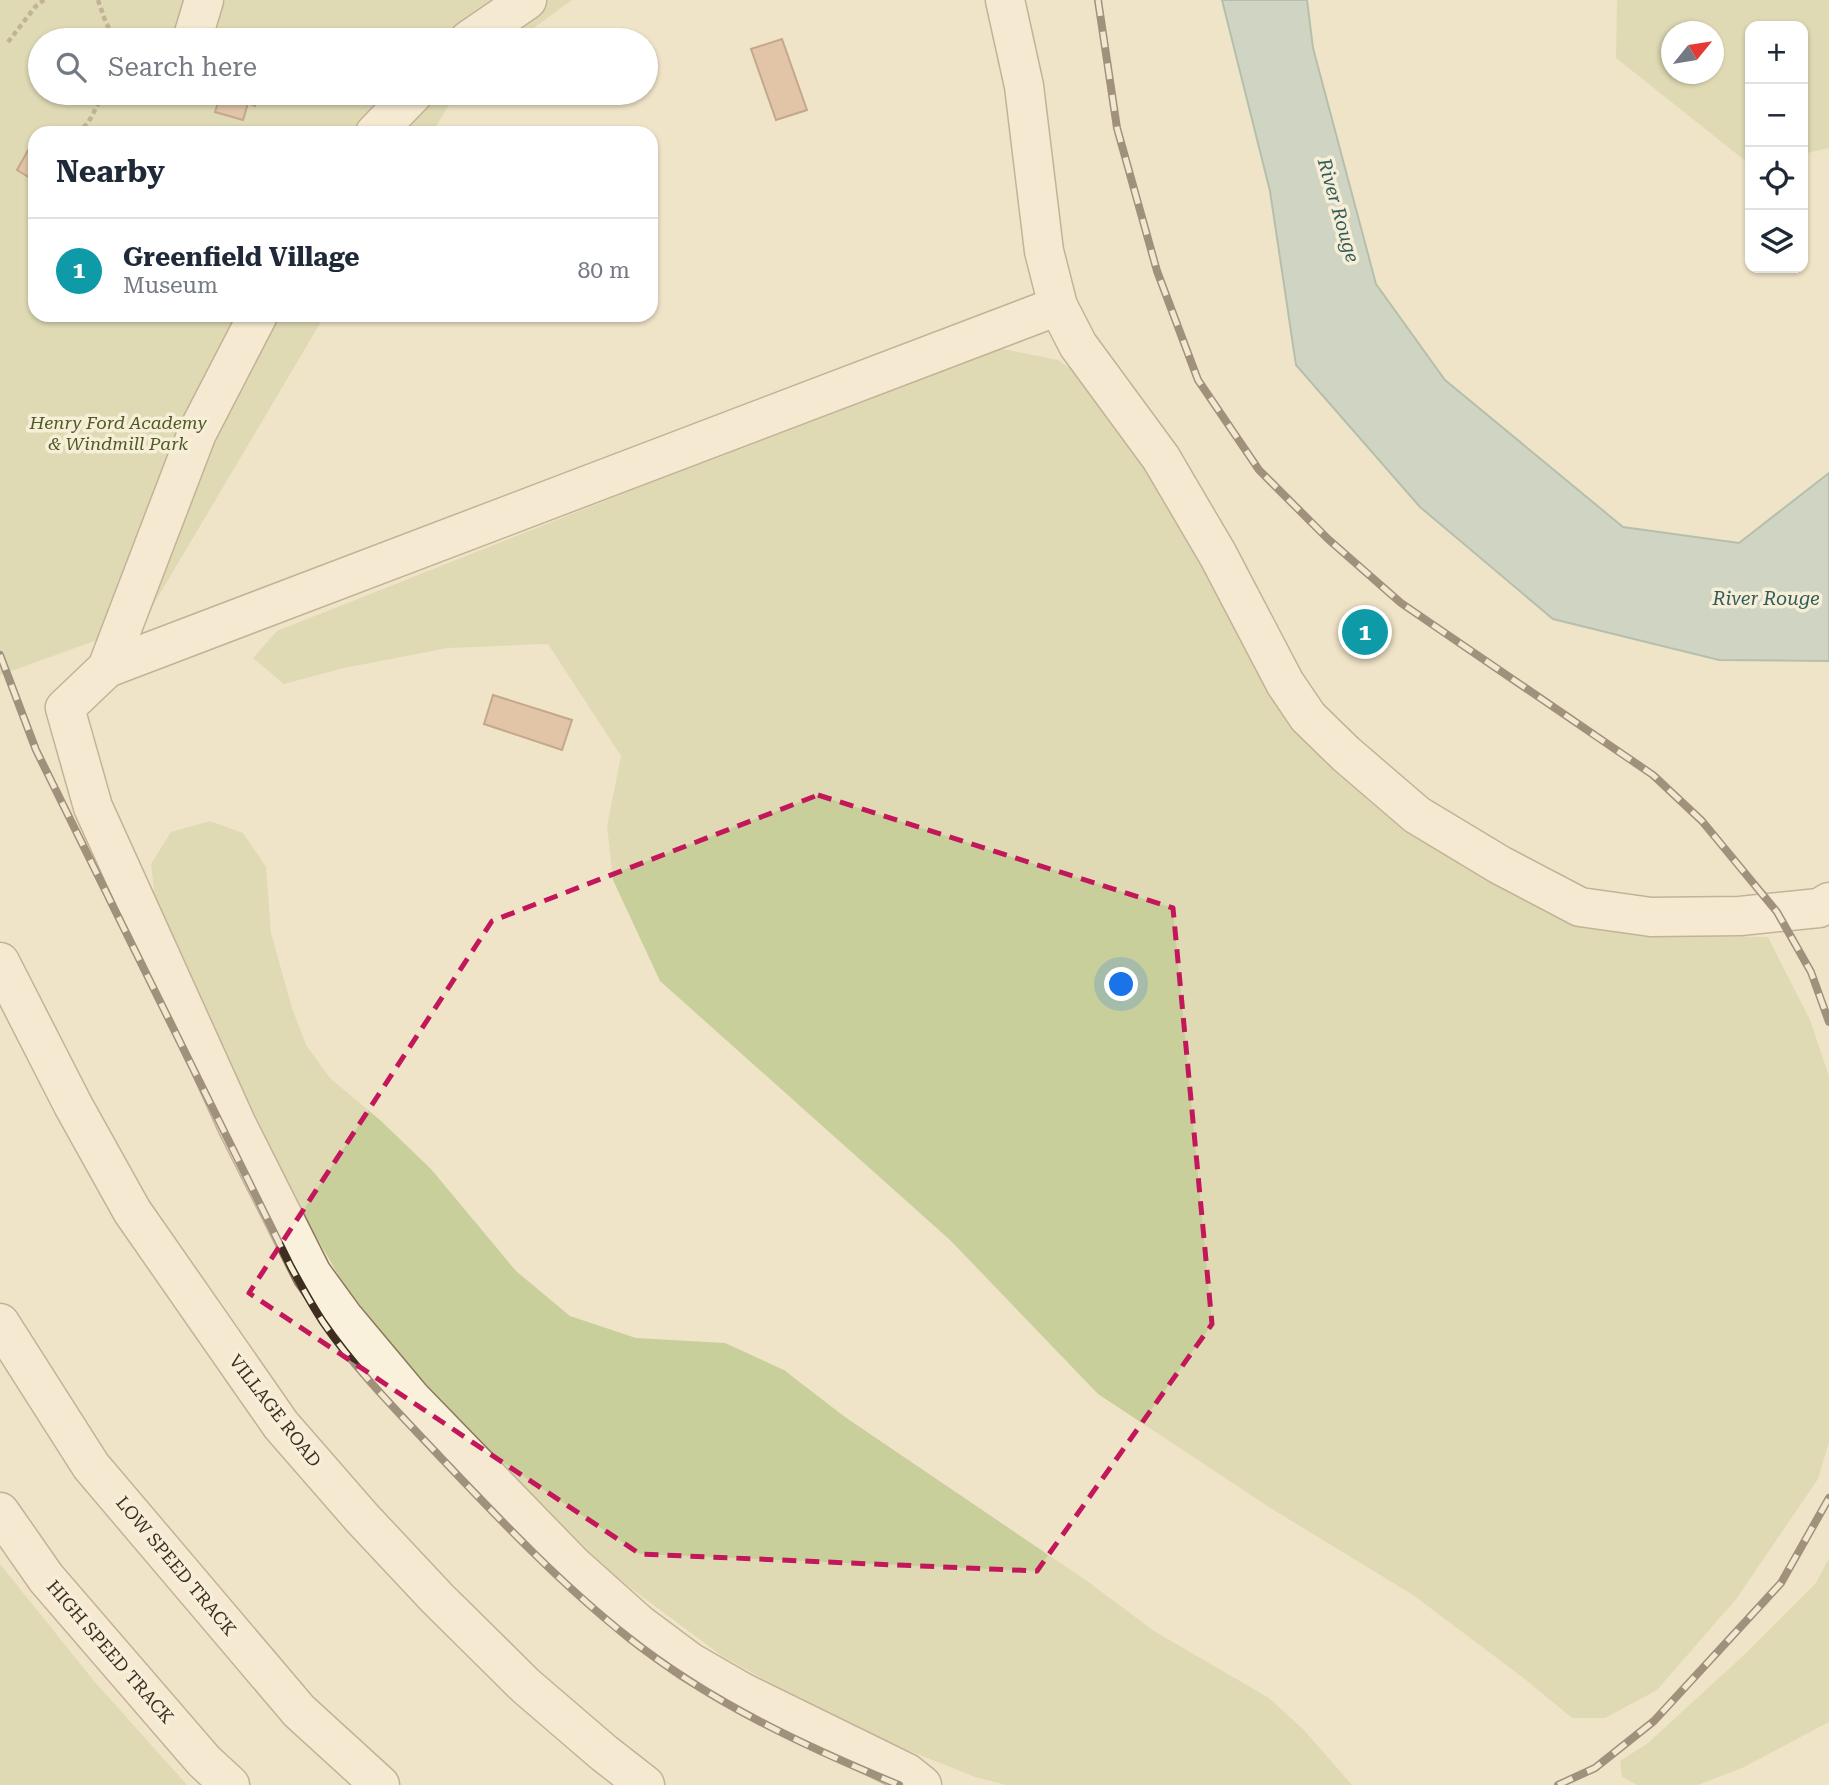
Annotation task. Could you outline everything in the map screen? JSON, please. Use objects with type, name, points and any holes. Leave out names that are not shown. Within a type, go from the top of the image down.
[{"type":"street","points":[[196,28],[204,0]]},
{"type":"street","points":[[486,28],[527,0]]},
{"type":"street","points":[[1005,0],[1024,86],[1044,251],[1058,306],[1078,345],[1161,458],[1218,555],[1285,683],[1308,717],[1417,815],[1500,865],[1580,907],[1651,917],[1740,916],[1819,908],[1829,902]]},
{"type":"street","points":[[382,126],[402,105]]},
{"type":"street","points":[[922,1785],[906,1773],[732,1686],[690,1662],[639,1624],[573,1565],[411,1398],[344,1318],[312,1274],[237,1125],[93,807],[65,708],[107,668],[1058,306]]},
{"type":"street","points":[[107,668],[197,433],[254,322]]},
{"type":"street","name":"VILLAGE ROAD","points":[[0,962],[66,1094],[132,1211],[281,1425],[362,1518],[437,1598],[526,1686],[645,1785]]},
{"type":"street","name":"LOW SPEED TRACK","points":[[0,1323],[91,1466],[299,1711],[380,1785]]},
{"type":"street","name":"HIGH SPEED TRACK","points":[[0,1512],[46,1578],[204,1761],[230,1785]]},
{"type":"path","points":[[8,42],[36,6],[44,0]]},
{"type":"path","points":[[98,0],[109,28]]},
{"type":"path","points":[[85,126],[98,105]]},
{"type":"highlighted area","points":[[818,795],[1173,908],[1212,1324],[1037,1571],[640,1554],[249,1293],[492,921]]},
{"type":"green space","name":"Henry Ford Academy & Windmill Park","points":[[0,0],[572,0],[534,28],[28,28],[28,105],[449,105],[436,126],[28,126],[28,322],[321,322],[142,624],[0,675]]},
{"type":"green space","points":[[1617,0],[1829,0],[1829,148],[1808,153],[1808,21],[1745,21],[1745,161],[1616,58]]},
{"type":"green space","points":[[993,347],[1058,360],[1088,380],[1143,455],[1266,678],[1511,891],[1642,935],[1768,937],[1810,1020],[1829,1076],[1829,1442],[1818,1479],[1737,1598],[1657,1690],[1605,1718],[1572,1718],[1413,1595],[1272,1509],[1098,1394],[950,1240],[660,981],[613,880],[607,826],[621,756],[548,644],[448,648],[344,668],[284,684],[253,658],[277,631]]},
{"type":"green space","points":[[210,821],[243,833],[266,867],[271,933],[292,1008],[306,1045],[330,1078],[380,1120],[431,1169],[516,1271],[570,1316],[636,1338],[725,1343],[784,1370],[845,1417],[1087,1581],[1154,1631],[1269,1698],[1304,1730],[1352,1785],[1006,1785],[975,1777],[847,1726],[722,1656],[605,1569],[501,1467],[404,1360],[344,1285],[298,1205],[156,906],[151,864],[171,832]]},
{"type":"green space","points":[[1829,1558],[1829,1722],[1742,1768],[1698,1785],[1637,1785],[1622,1777],[1620,1761],[1648,1743],[1745,1654],[1816,1583]]},
{"type":"green space","points":[[0,1564],[94,1681],[187,1785],[0,1785]]},
{"type":"water","name":"River Rouge","points":[[1222,0],[1307,0],[1313,48],[1376,284],[1445,380],[1623,527],[1739,543],[1829,473],[1829,661],[1719,660],[1553,619],[1420,507],[1296,365],[1270,191]]},
{"type":"building","points":[[782,39],[807,110],[776,120],[751,49]]},
{"type":"building","points":[[217,105],[247,105],[243,120],[215,112]]},
{"type":"building","points":[[28,150],[28,177],[17,170]]},
{"type":"building","points":[[493,695],[572,720],[562,750],[484,724]]},
{"type":"railway","points":[[1098,0],[1117,128],[1157,271],[1198,380],[1259,470],[1328,539],[1401,603],[1653,775],[1702,821],[1777,912],[1811,972],[1829,1022]]},
{"type":"railway","points":[[0,655],[36,750],[291,1267],[323,1322],[351,1359],[511,1531],[580,1597],[629,1638],[692,1682],[759,1721],[828,1755],[899,1785]]},
{"type":"railway","points":[[1558,1785],[1595,1768],[1654,1721],[1781,1583],[1829,1498]]},
{"type":"place","name":"Greenfield Village","points":[[1365,632]]}]
